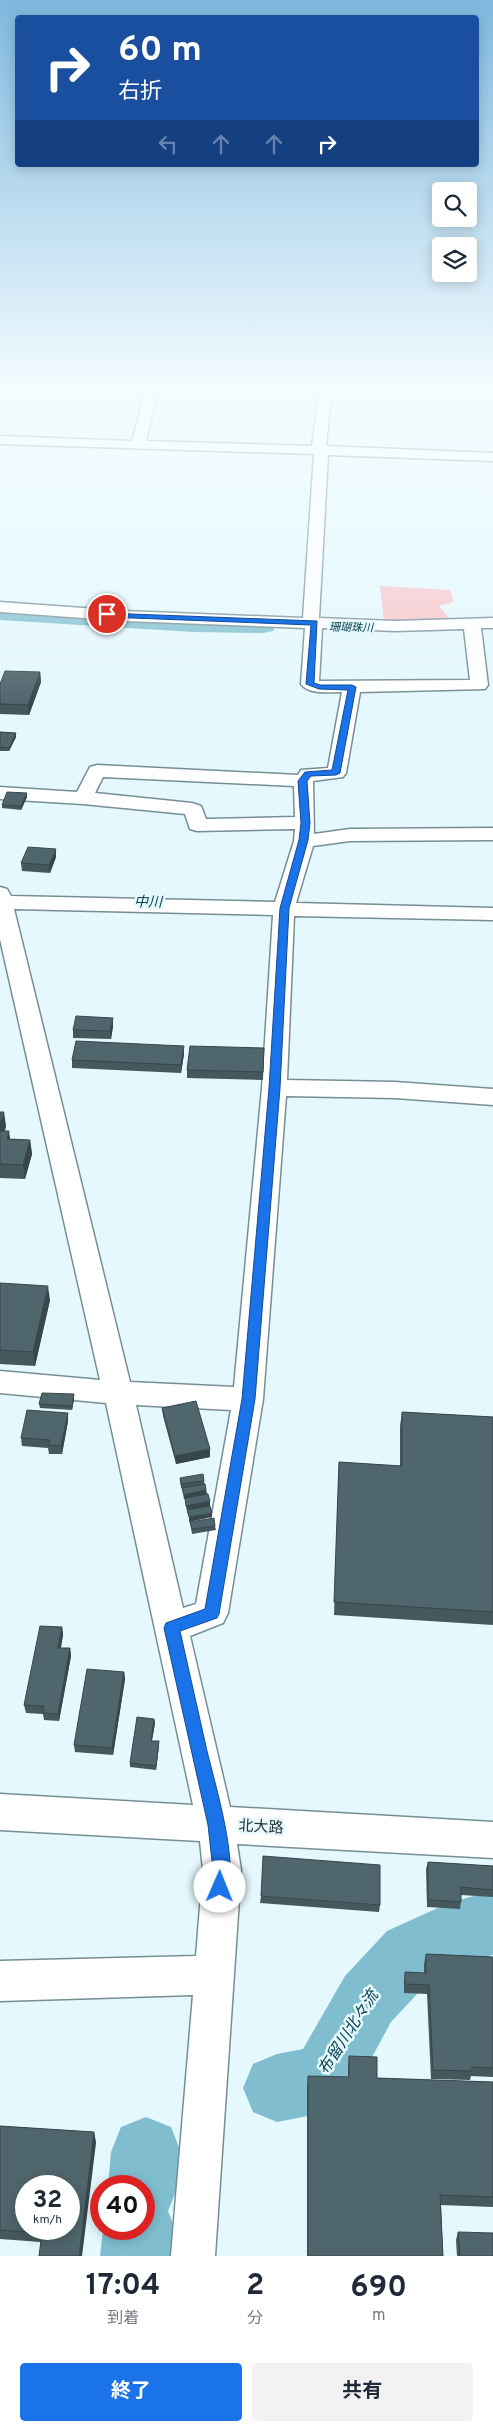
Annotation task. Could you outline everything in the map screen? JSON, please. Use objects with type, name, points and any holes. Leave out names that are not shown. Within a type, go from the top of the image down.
[{"type":"street","points":[[318,493],[310,684],[319,687],[479,685],[472,622]]},
{"type":"street","points":[[0,607],[125,616],[395,626],[472,622],[493,623]]},
{"type":"street","points":[[171,1628],[212,1614],[248,1399],[274,1088],[284,908],[304,832],[303,781],[308,774],[336,773],[352,687]]},
{"type":"street","points":[[84,798],[97,771],[303,781]]},
{"type":"street","points":[[0,793],[84,798],[192,809],[194,810],[197,825],[350,835],[493,834]]},
{"type":"street","points":[[193,2256],[222,1870],[216,1825],[118,1393],[1,899],[493,914]]},
{"type":"street","points":[[274,1088],[395,1090],[493,1097]]},
{"type":"street","points":[[0,1382],[118,1393],[248,1399]]},
{"type":"street","name":"北大路","points":[[0,1812],[493,1840]]},
{"type":"street","points":[[0,1981],[214,1975]]},
{"type":"shaded area","points":[[380,586],[450,590],[454,602],[439,606],[451,621],[384,622]]},
{"type":"building","points":[[5,671],[40,672],[28,705],[0,704],[0,684]]},
{"type":"building","points":[[0,732],[16,733],[9,748],[0,747]]},
{"type":"building","points":[[7,792],[27,793],[21,806],[2,805]]},
{"type":"building","points":[[28,847],[56,849],[49,865],[21,863]]},
{"type":"building","points":[[76,1016],[113,1018],[110,1031],[73,1030]]},
{"type":"building","points":[[76,1041],[184,1046],[181,1065],[72,1060]]},
{"type":"building","points":[[190,1046],[264,1048],[263,1072],[187,1070]]},
{"type":"building","points":[[0,1112],[4,1112],[0,1128]]},
{"type":"building","points":[[0,1131],[9,1131],[7,1139],[30,1140],[23,1165],[0,1164]]},
{"type":"building","points":[[0,1283],[48,1286],[33,1352],[0,1350]]},
{"type":"building","points":[[42,1393],[74,1394],[72,1406],[39,1404]]},
{"type":"building","points":[[196,1401],[210,1449],[175,1456],[162,1408]]},
{"type":"building","points":[[27,1410],[68,1413],[61,1446],[48,1445],[50,1440],[21,1438]]},
{"type":"building","points":[[402,1412],[493,1417],[493,1612],[334,1602],[339,1462],[402,1466]]},
{"type":"building","points":[[203,1474],[204,1481],[181,1484],[180,1478]]},
{"type":"building","points":[[205,1484],[206,1490],[184,1495],[182,1488]]},
{"type":"building","points":[[208,1494],[210,1501],[186,1506],[185,1498]]},
{"type":"building","points":[[210,1506],[212,1513],[189,1517],[187,1510]]},
{"type":"building","points":[[214,1518],[215,1526],[192,1529],[190,1522]]},
{"type":"building","points":[[40,1626],[62,1627],[58,1648],[70,1648],[58,1714],[43,1713],[44,1706],[24,1705]]},
{"type":"building","points":[[87,1669],[124,1672],[112,1748],[74,1745]]},
{"type":"building","points":[[137,1717],[154,1719],[151,1741],[159,1741],[156,1766],[130,1763]]},
{"type":"building","points":[[263,1856],[380,1865],[380,1905],[261,1896]]},
{"type":"building","points":[[428,1862],[493,1866],[493,1890],[461,1887],[461,1902],[428,1900]]},
{"type":"building","points":[[426,1954],[493,1957],[493,2068],[472,2067],[472,2071],[433,2070],[429,1985],[405,1984],[405,1972],[426,1973]]},
{"type":"building","points":[[349,2056],[377,2057],[377,2078],[493,2082],[493,2197],[440,2195],[443,2256],[308,2256],[308,2076],[349,2077]]},
{"type":"building","points":[[0,2126],[94,2132],[79,2256],[39,2256],[41,2240],[80,2240],[80,2175],[15,2175],[15,2231],[0,2230]]},
{"type":"building","points":[[458,2232],[493,2233],[493,2256],[460,2256]]},
{"type":"waterway","name":"珊瑚珠川","points":[[0,612],[193,624],[263,625]]},
{"type":"waterway","name":"布留川北々流","points":[[277,2088],[323,2079],[340,2052],[368,1999],[410,1954],[451,1934],[493,1923]]},
{"type":"waterway","name":"布留川北々流","points":[[144,2175],[146,2152]]},
{"type":"waterway","name":"布留川北々流","points":[[136,2256],[138,2240]]},
{"type":"route","points":[[107,614],[314,623],[310,684],[319,687],[352,687],[336,773],[308,774],[303,781],[304,840],[284,908],[274,1088],[248,1399],[212,1614],[171,1628],[216,1825],[222,1870],[220,1887]]},
{"type":"water label","name":"中川","points":[[148,903]]}]
